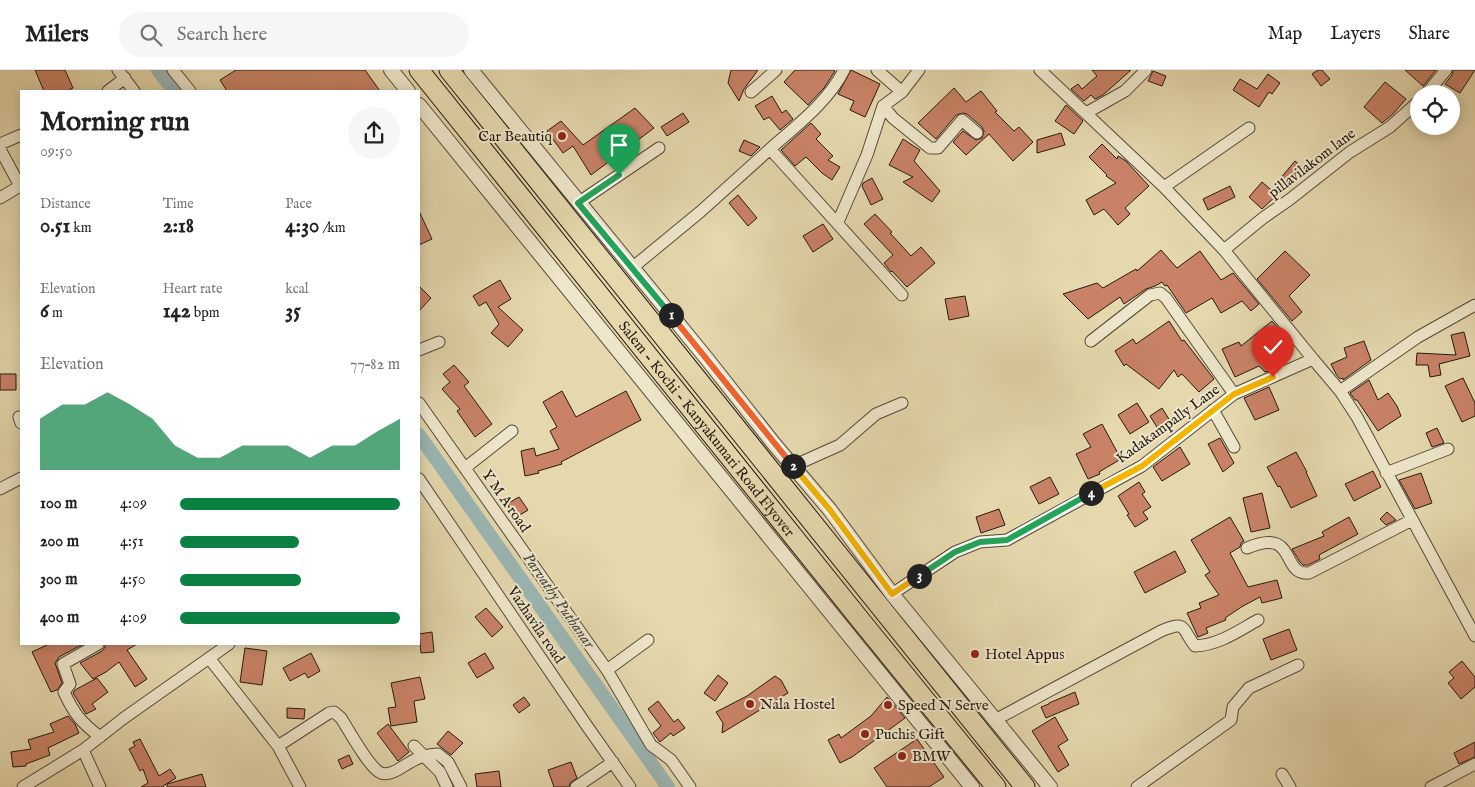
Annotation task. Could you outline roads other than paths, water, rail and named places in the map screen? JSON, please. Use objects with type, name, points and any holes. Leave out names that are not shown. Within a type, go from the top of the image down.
[{"type":"highway","name":"Salem - Kochi - Kanyakumari Road Flyover","points":[[419,70],[996,787]]},
{"type":"highway","name":"Salem - Kochi - Kanyakumari Road Flyover","points":[[449,70],[1025,787]]},
{"type":"street","points":[[173,70],[189,90]]},
{"type":"street","points":[[391,70],[406,90]]},
{"type":"street","points":[[472,70],[578,203],[830,510],[892,594],[1050,787]]},
{"type":"street","points":[[751,92],[776,70]]},
{"type":"street","points":[[632,268],[700,212],[819,105],[844,70]]},
{"type":"street","points":[[877,70],[902,92]]},
{"type":"street","points":[[838,222],[867,155],[883,106],[902,92],[919,70]]},
{"type":"street","points":[[1040,70],[1164,187],[1224,250],[1340,392],[1357,417],[1475,636]]},
{"type":"street","points":[[1086,113],[1125,91],[1146,70]]},
{"type":"street","points":[[1434,85],[1446,70]]},
{"type":"street","points":[[109,90],[122,74],[133,90]]},
{"type":"street","points":[[420,106],[972,787]]},
{"type":"street","points":[[883,106],[893,118],[930,148],[938,148],[962,120],[977,133]]},
{"type":"street","name":"pillavilakom lane","points":[[1224,250],[1350,152],[1390,127],[1410,109]]},
{"type":"street","points":[[1164,187],[1249,128]]},
{"type":"street","points":[[0,144],[20,135]]},
{"type":"street","points":[[578,203],[659,148]]},
{"type":"street","points":[[0,149],[20,186],[0,198]]},
{"type":"street","points":[[770,149],[902,294]]},
{"type":"street","points":[[1091,341],[1150,295],[1160,293],[1166,298],[1234,394]]},
{"type":"street","points":[[1340,392],[1418,337],[1475,305]]},
{"type":"street","points":[[420,350],[439,342]]},
{"type":"street","name":"Kadakampally Lane","points":[[892,594],[955,552],[980,542],[1007,540],[1142,466],[1234,394],[1313,359]]},
{"type":"street","points":[[793,466],[840,444],[876,414],[902,403]]},
{"type":"street","name":"Y M A road","points":[[420,404],[607,670],[651,745],[671,760],[690,787]]},
{"type":"street","points":[[1213,410],[1234,447]]},
{"type":"street","points":[[465,468],[512,432]]},
{"type":"street","points":[[1386,473],[1448,449]]},
{"type":"street","points":[[0,489],[20,479]]},
{"type":"street","name":"Vazhavila road","points":[[420,482],[630,787]]},
{"type":"street","points":[[420,500],[428,494]]},
{"type":"street","points":[[1248,548],[1265,542],[1278,544],[1298,571],[1303,574],[1309,573],[1412,520]]},
{"type":"street","points":[[995,720],[1175,625],[1179,625],[1184,629],[1195,646],[1206,646],[1219,642],[1258,620]]},
{"type":"street","points":[[607,670],[648,640]]},
{"type":"street","points":[[96,645],[64,664],[70,684],[64,692],[72,710],[84,724],[100,737]]},
{"type":"street","points":[[26,786],[83,750],[124,718],[228,645]]},
{"type":"street","points":[[208,658],[278,746],[300,787]]},
{"type":"street","points":[[1137,787],[1231,720],[1233,706],[1249,688],[1298,665]]},
{"type":"street","points":[[278,746],[329,713],[334,712],[341,718],[374,769],[383,774],[396,772],[422,756],[438,754],[448,762],[462,787]]},
{"type":"street","points":[[414,746],[440,772],[447,787]]},
{"type":"street","points":[[83,750],[100,787]]},
{"type":"street","points":[[576,787],[613,762]]},
{"type":"street","points":[[1431,787],[1475,764]]},
{"type":"street","points":[[1282,774],[1290,787]]},
{"type":"waterway","name":"Parvathy Puthanar","points":[[158,70],[173,90]]},
{"type":"waterway","name":"Parvathy Puthanar","points":[[420,436],[668,787]]},
{"type":"place","name":"Car Beautiq","points":[[562,136]]},
{"type":"place","name":"Hotel Appus","points":[[975,654]]},
{"type":"place","name":"Nala Hostel","points":[[750,704]]},
{"type":"place","name":"Speed N Serve","points":[[888,705]]},
{"type":"place","name":"Puchis Gift","points":[[865,734]]},
{"type":"place","name":"BMW","points":[[902,756]]}]
